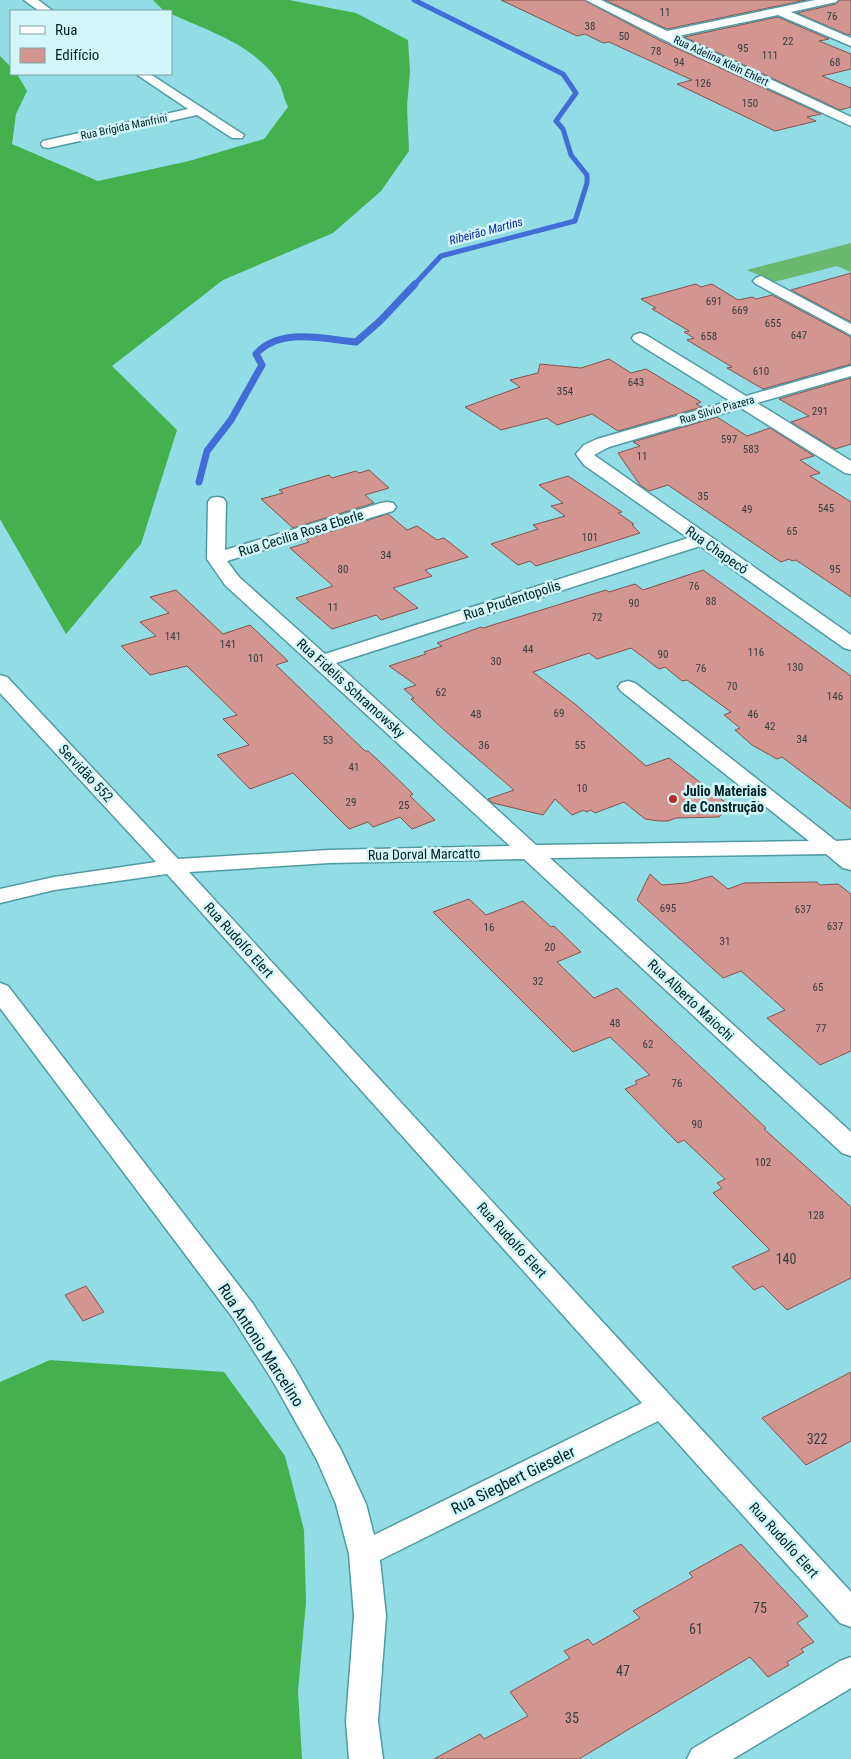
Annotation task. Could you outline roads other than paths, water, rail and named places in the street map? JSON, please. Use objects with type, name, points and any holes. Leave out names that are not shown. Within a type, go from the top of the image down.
[{"type":"street","points":[[30,0],[45,10]]},
{"type":"street","name":"Rua Adelina Klein Ehlert","points":[[592,0],[851,122]]},
{"type":"street","points":[[664,35],[832,0]]},
{"type":"street","points":[[779,11],[851,42]]},
{"type":"street","points":[[144,75],[237,135]]},
{"type":"street","name":"Rua Brígida Manfrini","points":[[48,144],[199,111]]},
{"type":"street","points":[[761,281],[851,330]]},
{"type":"street","points":[[640,338],[851,469]]},
{"type":"street","name":"Rua Silvio Piazera","points":[[585,454],[590,449],[603,443],[851,370]]},
{"type":"street","name":"Rua Chapecó","points":[[585,454],[590,460],[701,540],[851,644]]},
{"type":"street","points":[[216,559],[217,502]]},
{"type":"street","name":"Rua Cecilia Rosa Eberle","points":[[216,559],[387,507]]},
{"type":"street","name":"Rua Prudentopolis","points":[[322,660],[701,540]]},
{"type":"street","name":"Rua Fidelis Schramowsky","points":[[216,559],[232,581],[322,660],[530,852]]},
{"type":"street","name":"Servidão 552","points":[[0,681],[172,866]]},
{"type":"street","points":[[628,687],[841,848],[851,863]]},
{"type":"street","name":"Rua Dorval Marcatto","points":[[0,896],[32,888],[172,866],[305,856],[841,848]]},
{"type":"street","name":"Rua Alberto Maiochi","points":[[530,852],[851,1147]]},
{"type":"street","name":"Rua Rudolfo Elert","points":[[172,866],[851,1614]]},
{"type":"street","name":"Rua Antonio Marcelino","points":[[0,991],[243,1312],[284,1374],[331,1458],[351,1504],[364,1554],[370,1616],[362,1721],[366,1759]]},
{"type":"street","name":"Rua Siegbert Gieseler","points":[[364,1554],[663,1406]]},
{"type":"street","points":[[704,1759],[851,1671]]},
{"type":"waterway","name":"Ribeirão Martins","points":[[414,0],[563,74],[576,93],[556,121],[563,129],[571,155],[587,175],[587,183],[575,221],[441,256],[414,285]]},
{"type":"waterway","name":"Ribeirão Martins","points":[[199,482],[207,451],[231,420],[262,365],[256,354],[277,340],[290,338],[317,337],[356,342],[380,321],[415,284]]},
{"type":"place","name":"Julio Materiais de Construção","points":[[673,799]]}]
